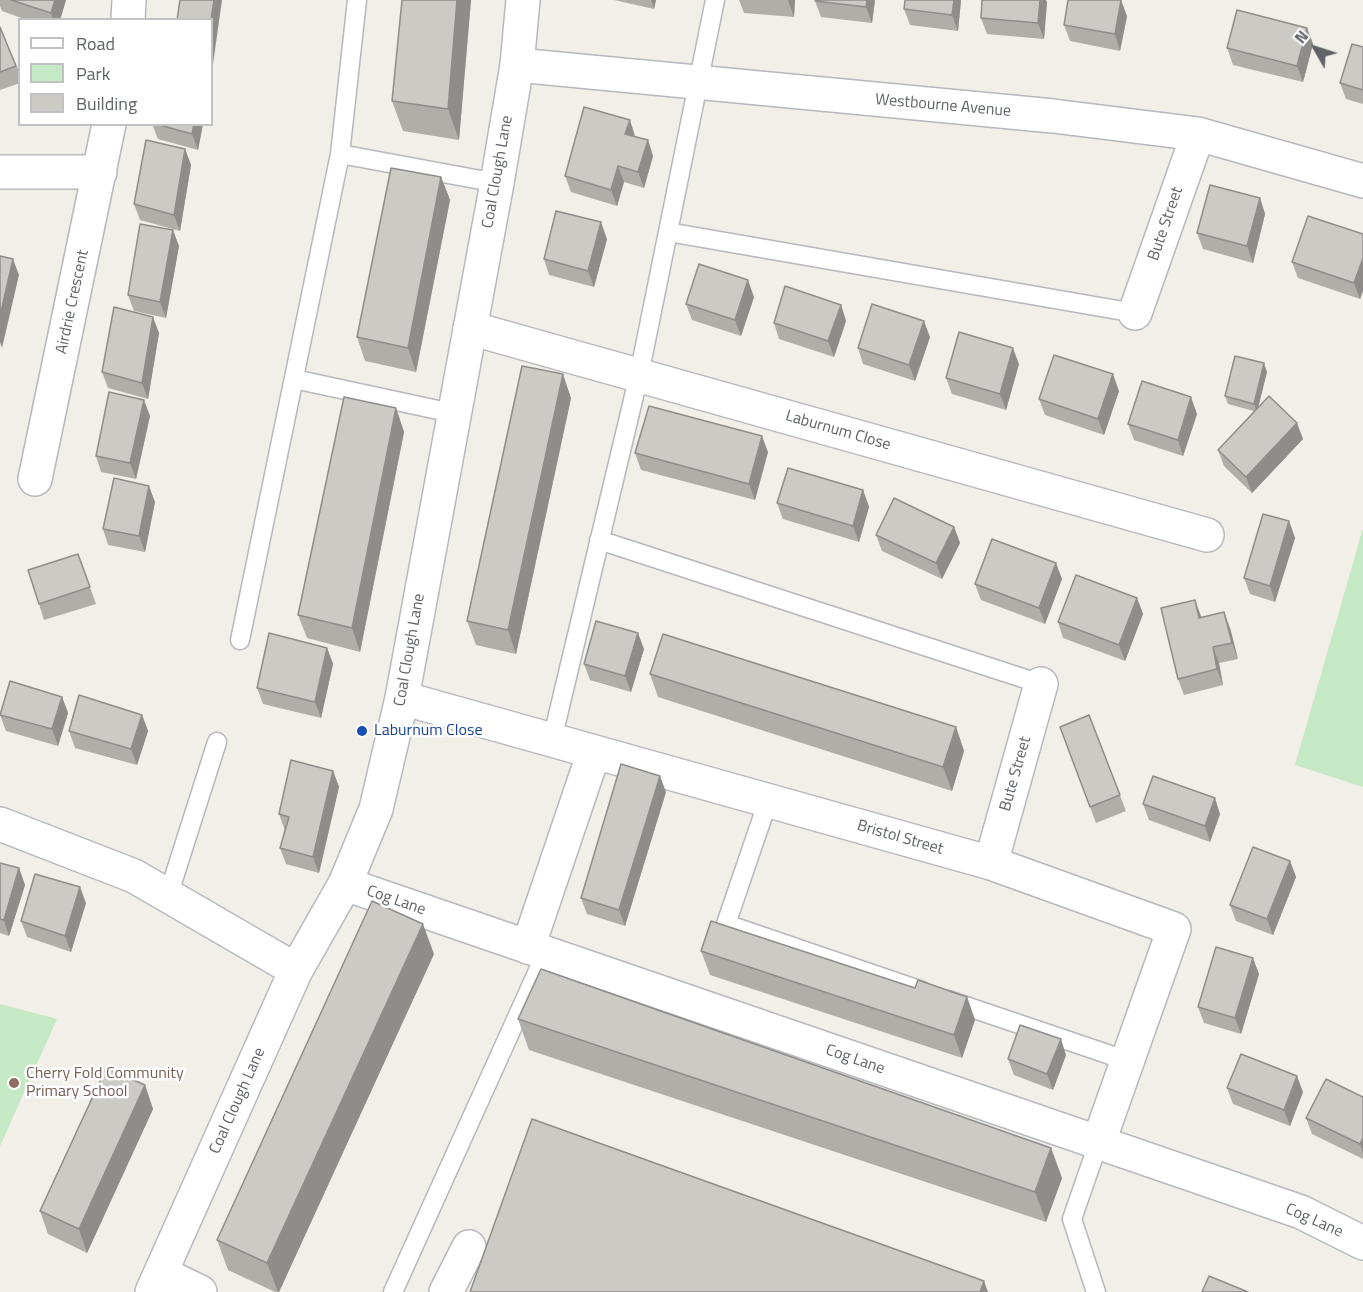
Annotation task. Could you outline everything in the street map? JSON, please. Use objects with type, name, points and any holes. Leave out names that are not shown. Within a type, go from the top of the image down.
[{"type":"street","points":[[128,18],[129,0]]},
{"type":"street","name":"Coal Clough Lane","points":[[157,1282],[296,970],[345,884],[376,809],[402,698],[452,414],[497,183],[517,65],[523,0]]},
{"type":"street","name":"Westbourne Avenue","points":[[517,65],[1053,116],[1198,134],[1363,181]]},
{"type":"street","name":"Airdrie Crescent","points":[[35,479],[109,126]]},
{"type":"street","name":"Bute Street","points":[[1135,313],[1198,134]]},
{"type":"street","points":[[0,172],[100,172]]},
{"type":"street","name":"Laburnum Close","points":[[470,328],[1207,535]]},
{"type":"street","name":"Bute Street","points":[[991,863],[1041,684]]},
{"type":"street","name":"Bristol Street","points":[[402,698],[991,863],[1174,929],[1098,1144]]},
{"type":"street","points":[[537,950],[594,752]]},
{"type":"street","points":[[0,824],[134,876],[296,970]]},
{"type":"street","name":"Cog Lane","points":[[345,884],[1300,1212],[1363,1243]]},
{"type":"street","points":[[446,1292],[469,1247]]},
{"type":"street","points":[[157,1282],[200,1292]]},
{"type":"lane","points":[[240,640],[340,154],[357,0]]},
{"type":"lane","points":[[552,740],[639,375],[715,0]]},
{"type":"lane","points":[[340,154],[497,183]]},
{"type":"lane","points":[[668,232],[1135,313]]},
{"type":"lane","points":[[294,379],[452,414]]},
{"type":"lane","points":[[599,540],[1041,684]]},
{"type":"lane","points":[[168,896],[217,742]]},
{"type":"lane","points":[[768,801],[726,924],[1128,1061]]},
{"type":"lane","points":[[393,1292],[537,950]]},
{"type":"lane","points":[[1096,1292],[1072,1219],[1098,1144]]},
{"type":"green space","points":[[1363,528],[1363,787],[1295,765]]},
{"type":"green space","name":"Cherry Fold Community Primary School","points":[[0,1004],[57,1019],[0,1146]]},
{"type":"building","points":[[11,0],[55,0],[51,13]]},
{"type":"building","points":[[180,0],[214,0],[211,18],[177,18]]},
{"type":"building","points":[[402,0],[457,0],[448,109],[392,101]]},
{"type":"building","points":[[816,0],[867,0],[866,7]]},
{"type":"building","points":[[905,0],[954,0],[952,15],[904,9]]},
{"type":"building","points":[[982,0],[1040,0],[1038,23],[981,18]]},
{"type":"building","points":[[1068,0],[1121,0],[1115,34],[1064,25]]},
{"type":"building","points":[[1237,10],[1307,28],[1297,66],[1227,48]]},
{"type":"building","points":[[0,27],[16,66],[0,72]]},
{"type":"building","points":[[1352,44],[1363,47],[1363,90],[1340,83]]},
{"type":"building","points":[[584,107],[630,120],[625,134],[648,140],[638,172],[618,166],[611,190],[565,176]]},
{"type":"building","points":[[163,126],[194,126],[192,134]]},
{"type":"building","points":[[146,140],[185,149],[174,215],[134,204]]},
{"type":"building","points":[[391,168],[441,177],[408,348],[357,337]]},
{"type":"building","points":[[1210,185],[1260,198],[1247,246],[1197,233]]},
{"type":"building","points":[[556,211],[601,222],[588,271],[544,259]]},
{"type":"building","points":[[1308,216],[1363,234],[1363,258],[1354,283],[1292,262]]},
{"type":"building","points":[[140,224],[173,230],[160,302],[128,295]]},
{"type":"building","points":[[0,256],[13,259],[0,316]]},
{"type":"building","points":[[699,264],[748,280],[735,320],[686,304]]},
{"type":"building","points":[[785,286],[841,305],[828,341],[774,323]]},
{"type":"building","points":[[872,304],[924,321],[909,365],[858,348]]},
{"type":"building","points":[[114,307],[153,317],[142,383],[102,372]]},
{"type":"building","points":[[959,332],[1013,348],[1000,394],[946,378]]},
{"type":"building","points":[[1054,355],[1113,374],[1098,419],[1039,399]]},
{"type":"building","points":[[1235,356],[1264,363],[1254,404],[1225,396]]},
{"type":"building","points":[[522,366],[563,374],[508,630],[467,621]]},
{"type":"building","points":[[1142,381],[1191,397],[1178,440],[1128,424]]},
{"type":"building","points":[[109,392],[144,400],[130,463],[96,456]]},
{"type":"building","points":[[1269,396],[1297,423],[1246,477],[1218,450]]},
{"type":"building","points":[[344,397],[396,408],[352,628],[298,615]]},
{"type":"building","points":[[649,406],[762,436],[749,484],[635,453]]},
{"type":"building","points":[[788,468],[863,490],[853,526],[777,503]]},
{"type":"building","points":[[114,478],[149,486],[139,536],[103,529]]},
{"type":"building","points":[[894,498],[954,527],[936,563],[876,535]]},
{"type":"building","points":[[1263,514],[1289,521],[1270,586],[1244,578]]},
{"type":"building","points":[[992,539],[1056,563],[1039,608],[975,584]]},
{"type":"building","points":[[78,554],[90,587],[39,604],[28,570]]},
{"type":"building","points":[[1076,575],[1137,598],[1119,645],[1058,622]]},
{"type":"building","points":[[1195,600],[1199,618],[1224,612],[1232,643],[1213,647],[1217,669],[1178,679],[1161,608]]},
{"type":"building","points":[[596,621],[638,633],[625,676],[584,664]]},
{"type":"building","points":[[269,633],[327,648],[315,702],[257,688]]},
{"type":"building","points":[[663,634],[956,727],[943,767],[650,674]]},
{"type":"building","points":[[10,681],[62,697],[52,729],[0,715]]},
{"type":"building","points":[[79,695],[142,715],[131,749],[69,731]]},
{"type":"building","points":[[1089,715],[1120,795],[1090,807],[1060,727]]},
{"type":"building","points":[[291,760],[333,771],[313,857],[280,848],[289,817],[279,814]]},
{"type":"building","points":[[621,764],[660,776],[619,910],[581,898]]},
{"type":"building","points":[[1153,776],[1215,798],[1205,826],[1143,804]]},
{"type":"building","points":[[1253,847],[1290,861],[1267,919],[1230,905]]},
{"type":"building","points":[[0,863],[19,868],[4,920],[0,919]]},
{"type":"building","points":[[35,874],[80,887],[65,936],[21,921]]},
{"type":"building","points":[[372,901],[423,924],[267,1263],[217,1240]]},
{"type":"building","points":[[711,921],[915,988],[918,980],[967,997],[954,1035],[701,951]]},
{"type":"building","points":[[1216,947],[1253,958],[1235,1018],[1198,1007]]},
{"type":"building","points":[[541,969],[1051,1148],[1035,1192],[518,1019]]},
{"type":"building","points":[[1020,1025],[1061,1039],[1047,1074],[1008,1059]]},
{"type":"building","points":[[1241,1054],[1297,1076],[1284,1110],[1227,1088]]},
{"type":"building","points":[[106,1068],[145,1085],[79,1229],[40,1211]]},
{"type":"building","points":[[1326,1079],[1363,1097],[1363,1138],[1360,1144],[1306,1118]]},
{"type":"building","points":[[532,1119],[984,1281],[980,1292],[470,1292]]},
{"type":"building","points":[[1209,1276],[1248,1292],[1202,1292]]},
{"type":"place","name":"Laburnum Close","points":[[362,731]]},
{"type":"place","name":"Cherry Fold Community Primary School","points":[[14,1083]]}]
